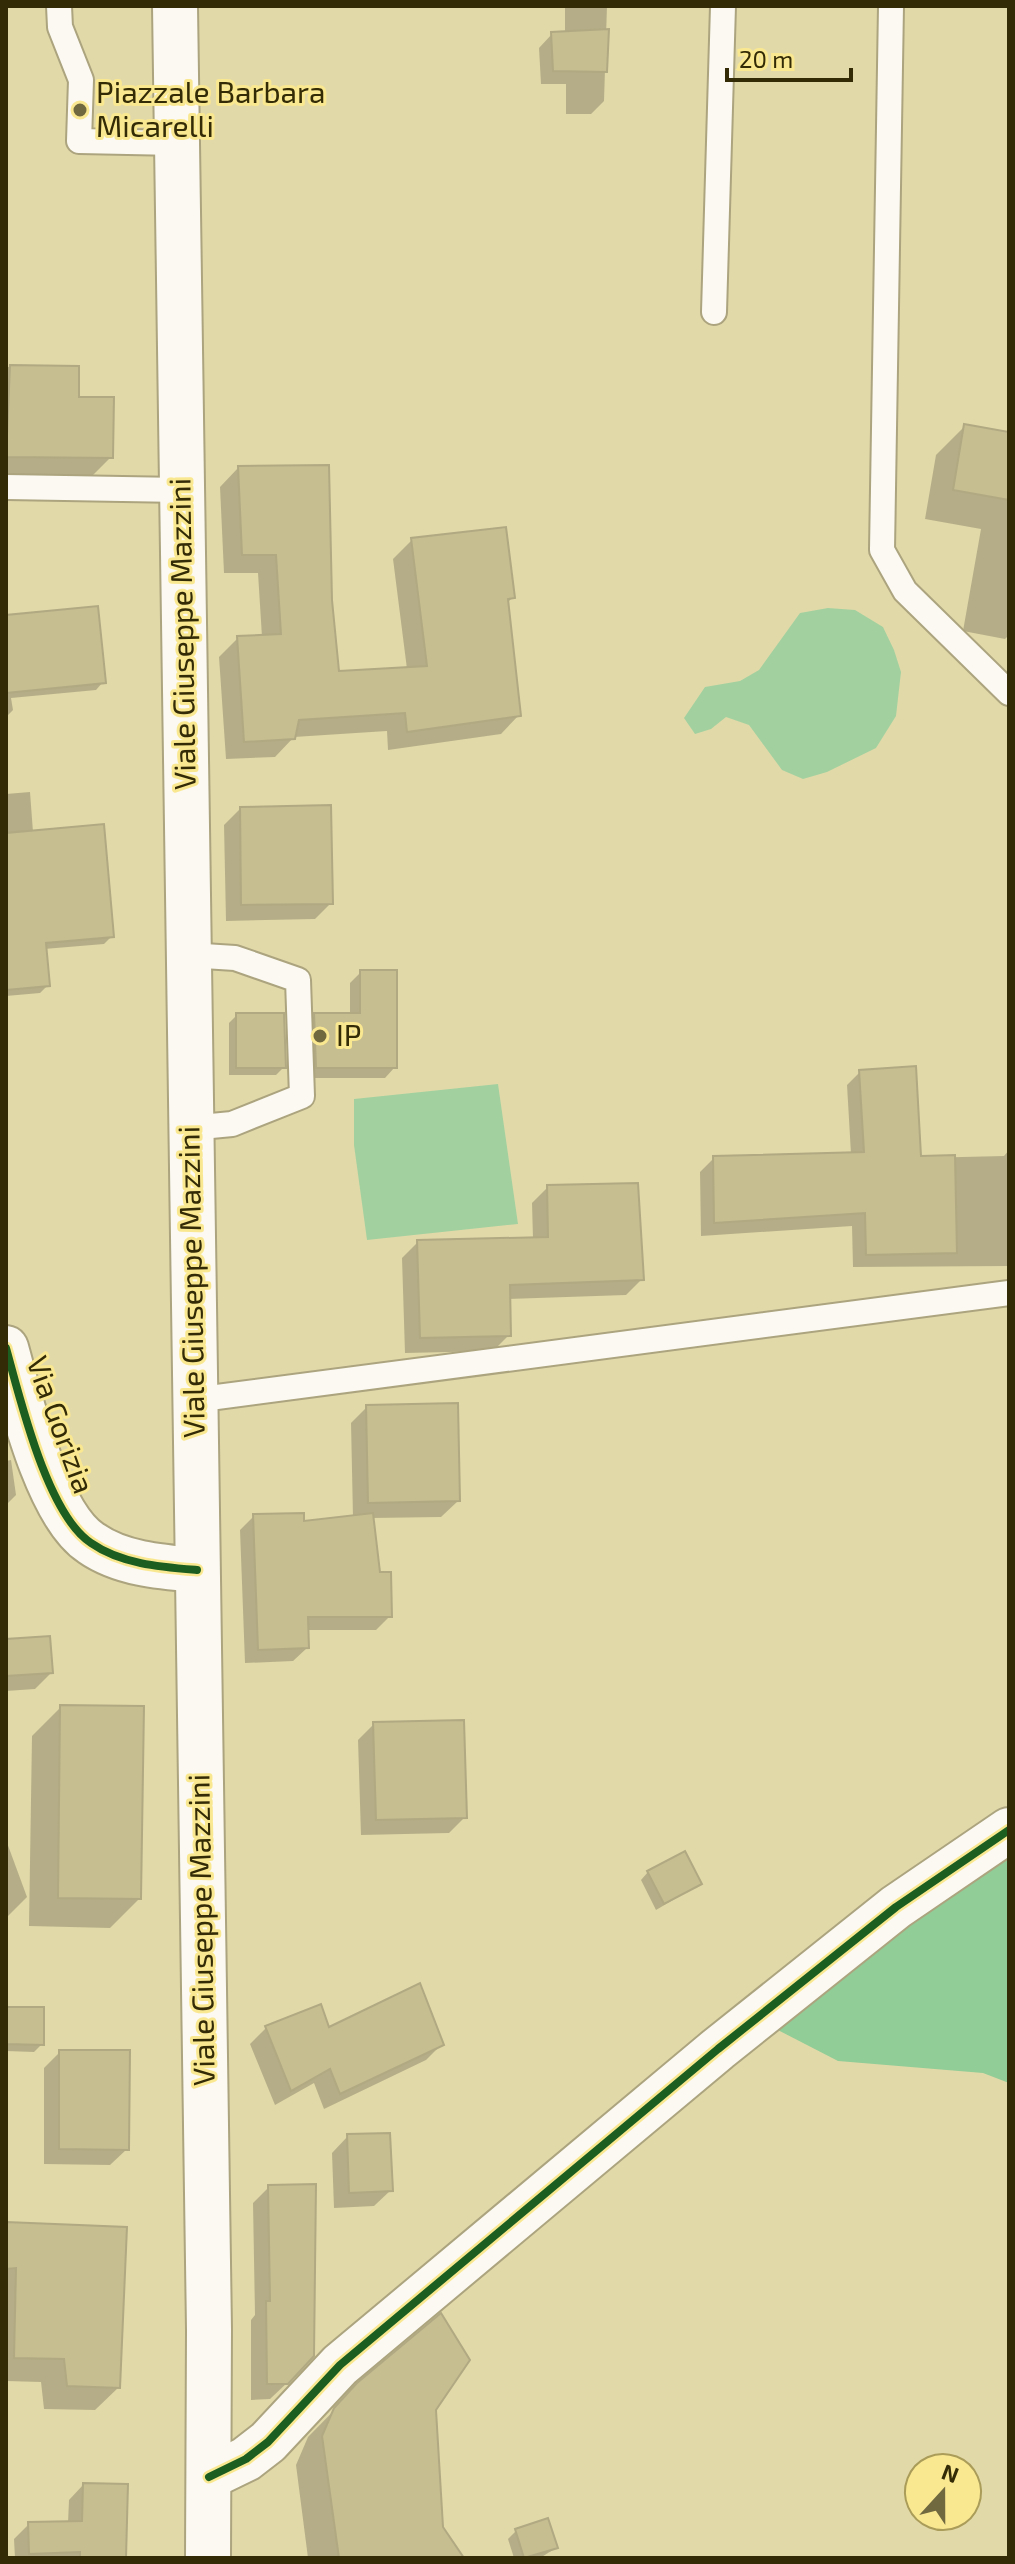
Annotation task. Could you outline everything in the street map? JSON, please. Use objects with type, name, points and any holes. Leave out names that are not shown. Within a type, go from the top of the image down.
[{"type":"main road","name":"Viale Giuseppe Mazzini","points":[[175,6],[208,2558]]},
{"type":"main road","name":"Via Gorizia","points":[[6,1348],[43,1466],[73,1524],[89,1543],[148,1565],[197,1570]]},
{"type":"main road","points":[[209,2477],[246,2459],[268,2442],[340,2365],[718,2049],[896,1907],[1009,1830]]},
{"type":"lane","points":[[59,6],[60,27],[81,80],[79,141],[177,143]]},
{"type":"lane","points":[[714,312],[723,6]]},
{"type":"lane","points":[[891,6],[882,550],[905,591],[1009,693]]},
{"type":"lane","points":[[6,487],[181,490]]},
{"type":"lane","points":[[188,955],[235,958],[298,980],[302,1096],[232,1124],[190,1128]]},
{"type":"lane","points":[[194,1400],[1009,1293]]},
{"type":"green space","points":[[828,608],[855,610],[883,627],[894,650],[901,672],[896,716],[876,748],[827,772],[803,779],[782,770],[749,725],[726,717],[711,729],[695,734],[684,718],[705,687],[740,681],[759,670],[800,613]]},
{"type":"green space","points":[[498,1084],[518,1224],[367,1240],[354,1145],[354,1099]]},
{"type":"green space","points":[[1009,1846],[1009,2083],[983,2073],[838,2061],[772,2027]]},
{"type":"building","points":[[609,29],[607,72],[553,71],[551,32]]},
{"type":"building","points":[[10,365],[79,366],[79,397],[114,397],[113,458],[6,457]]},
{"type":"building","points":[[964,424],[1009,432],[1009,500],[953,490]]},
{"type":"building","points":[[329,465],[332,600],[339,671],[427,666],[411,538],[506,527],[515,598],[508,599],[521,716],[407,732],[405,713],[299,720],[295,739],[244,742],[237,636],[281,634],[276,555],[242,555],[238,466]]},
{"type":"building","points":[[98,606],[106,683],[6,693],[6,615]]},
{"type":"building","points":[[331,805],[333,904],[241,905],[240,807]]},
{"type":"building","points":[[104,824],[114,937],[46,943],[50,986],[6,990],[6,833]]},
{"type":"building","points":[[360,970],[397,970],[397,1068],[316,1068],[314,1013],[360,1013]]},
{"type":"building","points":[[236,1013],[284,1013],[286,1068],[236,1068]]},
{"type":"building","points":[[916,1066],[921,1156],[955,1155],[957,1253],[866,1255],[865,1213],[714,1223],[713,1156],[864,1152],[859,1070]]},
{"type":"building","points":[[638,1183],[644,1280],[510,1285],[511,1336],[420,1338],[417,1240],[548,1237],[547,1185]]},
{"type":"building","points":[[458,1403],[460,1501],[368,1503],[366,1405]]},
{"type":"building","points":[[304,1513],[304,1521],[373,1513],[380,1572],[391,1572],[392,1617],[308,1617],[309,1648],[258,1650],[253,1514]]},
{"type":"building","points":[[50,1636],[53,1673],[6,1676],[6,1639]]},
{"type":"building","points":[[60,1705],[144,1706],[141,1899],[58,1898]]},
{"type":"building","points":[[464,1720],[467,1818],[376,1820],[373,1722]]},
{"type":"building","points":[[685,1851],[702,1884],[664,1904],[647,1871]]},
{"type":"building","points":[[420,1983],[444,2045],[340,2094],[330,2069],[291,2091],[265,2026],[321,2004],[329,2027]]},
{"type":"building","points":[[6,2007],[44,2007],[44,2045],[6,2044]]},
{"type":"building","points":[[59,2050],[130,2050],[129,2150],[59,2149]]},
{"type":"building","points":[[390,2133],[393,2191],[349,2193],[347,2134]]},
{"type":"building","points":[[316,2184],[314,2356],[288,2384],[267,2384],[266,2301],[270,2301],[268,2185]]},
{"type":"building","points":[[6,2222],[127,2227],[120,2388],[67,2386],[64,2359],[14,2358],[16,2268],[6,2269]]},
{"type":"building","points":[[441,2313],[470,2360],[436,2410],[443,2527],[464,2558],[339,2558],[322,2436],[334,2408],[357,2383]]},
{"type":"building","points":[[83,2483],[128,2484],[126,2558],[80,2558],[80,2552],[29,2554],[28,2522],[82,2521]]},
{"type":"building","points":[[548,2518],[558,2548],[524,2558],[515,2529]]},
{"type":"cycle path","points":[[6,1348],[27,1424],[48,1482],[75,1528],[91,1543],[115,1556],[156,1566],[197,1570]]},
{"type":"cycle path","points":[[209,2477],[246,2459],[268,2442],[340,2365],[718,2049],[896,1907],[1009,1830]]},
{"type":"place","name":"Piazzale Barbara Micarelli","points":[[80,110]]},
{"type":"place","name":"IP","points":[[320,1036]]}]
